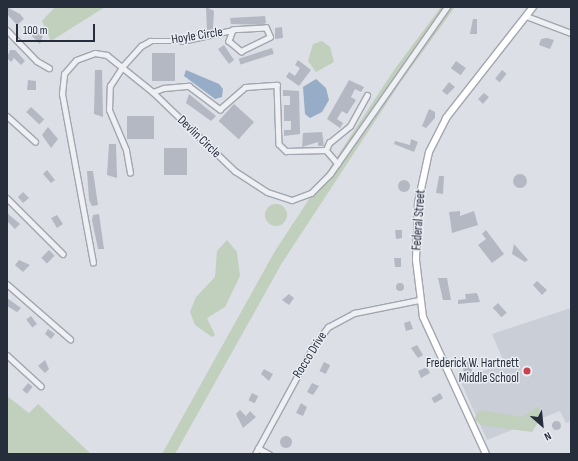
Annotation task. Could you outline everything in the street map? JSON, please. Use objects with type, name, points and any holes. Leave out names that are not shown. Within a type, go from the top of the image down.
[{"type":"street","name":"Devlin Circle","points":[[93,263],[62,94],[64,74],[76,60],[95,53],[107,55],[123,66],[153,92],[235,171],[284,199],[297,199],[311,193],[338,164],[447,7]]},
{"type":"street","name":"Federal Street","points":[[486,454],[429,336],[419,300],[418,206],[429,152],[452,108],[533,7]]},
{"type":"street","points":[[526,16],[571,34]]},
{"type":"street","name":"Hoyle Circle","points":[[130,173],[126,150],[108,110],[110,86],[123,66],[145,43],[182,41],[234,30],[266,28],[270,37],[264,43],[237,51],[229,41],[234,30]]},
{"type":"street","points":[[7,30],[36,61],[49,68]]},
{"type":"street","points":[[153,92],[164,88],[188,86],[220,109],[245,87],[277,85],[280,148],[326,150],[338,164]]},
{"type":"street","points":[[326,150],[329,143],[350,126],[368,95]]},
{"type":"street","points":[[7,116],[35,141]]},
{"type":"street","points":[[7,198],[63,254]]},
{"type":"street","points":[[7,284],[70,339]]},
{"type":"street","name":"Rocco Drive","points":[[255,454],[313,347],[328,327],[354,313],[419,300]]},
{"type":"street","points":[[7,355],[40,386]]},
{"type":"street","points":[[258,448],[270,454]]},
{"type":"shaded area","name":"Frederick W. Hartnett Middle School","points":[[571,308],[571,421],[566,423],[560,411],[487,440],[459,378],[505,364],[492,334]]},
{"type":"green space","points":[[55,7],[105,7],[51,41],[42,21]]},
{"type":"green space","points":[[441,7],[455,7],[400,83],[282,263],[175,454],[162,454],[275,251],[394,70]]},
{"type":"green space","points":[[322,41],[330,47],[334,62],[316,72],[308,61],[313,44]]},
{"type":"green space","points":[[276,204],[280,205],[286,211],[286,219],[280,225],[276,226],[272,225],[266,219],[265,215],[266,211],[272,205]]},
{"type":"green space","points":[[227,240],[237,252],[240,276],[225,307],[207,318],[215,335],[212,337],[195,325],[190,312],[196,297],[215,277],[217,251]]},
{"type":"green space","points":[[7,396],[29,413],[38,404],[91,454],[7,454]]},
{"type":"green space","points":[[539,406],[539,421],[532,432],[481,425],[475,420],[476,414],[482,410],[522,417]]},
{"type":"water","points":[[186,70],[219,84],[223,89],[222,97],[215,99],[184,76]]},
{"type":"water","points":[[316,79],[326,88],[329,100],[322,112],[310,118],[305,114],[303,87]]},
{"type":"building","points":[[7,7],[20,14],[24,19],[17,25],[7,14]]},
{"type":"building","points":[[206,7],[214,11],[213,30],[207,31]]},
{"type":"building","points":[[265,16],[266,23],[261,25],[231,24],[230,18]]},
{"type":"building","points":[[473,19],[477,19],[477,34],[470,34]]},
{"type":"building","points":[[282,27],[283,38],[275,39],[275,28]]},
{"type":"building","points":[[39,28],[44,32],[40,44],[32,36]]},
{"type":"building","points":[[547,38],[554,40],[550,49],[539,45],[541,39]]},
{"type":"building","points":[[224,45],[234,60],[229,64],[218,49]]},
{"type":"building","points":[[272,48],[274,54],[241,65],[239,59]]},
{"type":"building","points":[[10,50],[15,50],[25,61],[21,65],[14,58],[11,62],[7,58]]},
{"type":"building","points":[[152,53],[175,53],[175,81],[152,81]]},
{"type":"building","points":[[298,60],[311,70],[299,86],[286,77],[289,72],[295,76],[300,68],[295,65]]},
{"type":"building","points":[[456,61],[466,68],[461,75],[451,68]]},
{"type":"building","points":[[95,70],[102,70],[103,117],[94,114]]},
{"type":"building","points":[[502,70],[507,74],[500,82],[495,79]]},
{"type":"building","points":[[28,80],[36,81],[36,90],[27,90]]},
{"type":"building","points":[[349,80],[364,87],[361,92],[355,89],[351,97],[356,100],[347,114],[342,111],[337,119],[343,123],[340,128],[327,119]]},
{"type":"building","points":[[449,82],[455,87],[447,95],[442,91]]},
{"type":"building","points":[[283,90],[299,91],[300,134],[284,136],[284,130],[291,130],[291,121],[284,121],[284,105],[290,105],[290,96],[283,96]]},
{"type":"building","points":[[484,93],[489,97],[483,104],[478,99]]},
{"type":"building","points":[[189,94],[216,116],[211,121],[186,103]]},
{"type":"building","points":[[234,104],[254,122],[239,139],[219,121]]},
{"type":"building","points":[[31,107],[44,119],[39,124],[26,112]]},
{"type":"building","points":[[429,109],[435,112],[435,118],[426,128],[422,126]]},
{"type":"building","points":[[127,116],[154,116],[154,139],[127,139]]},
{"type":"building","points":[[48,127],[58,139],[51,148],[42,135]]},
{"type":"building","points":[[322,132],[324,146],[318,146],[318,142],[302,147],[303,133]]},
{"type":"building","points":[[411,139],[418,142],[414,152],[394,144],[395,141],[410,145]]},
{"type":"building","points":[[109,144],[116,144],[117,178],[107,175]]},
{"type":"building","points":[[164,148],[187,148],[187,175],[164,175]]},
{"type":"building","points":[[47,170],[55,180],[51,183],[43,174]]},
{"type":"building","points":[[87,171],[93,171],[98,205],[92,206],[89,200]]},
{"type":"building","points":[[517,174],[523,174],[527,178],[527,184],[523,188],[517,188],[513,184],[513,178]]},
{"type":"building","points":[[439,176],[444,176],[443,194],[436,193]]},
{"type":"building","points":[[404,180],[408,182],[410,186],[408,190],[404,192],[400,190],[398,186],[400,182]]},
{"type":"building","points":[[23,192],[29,198],[23,203],[18,197]]},
{"type":"building","points":[[460,211],[460,216],[474,211],[478,225],[452,233],[449,212]]},
{"type":"building","points":[[7,213],[20,224],[15,229],[7,221]]},
{"type":"building","points":[[99,214],[104,249],[98,249],[92,220],[93,215]]},
{"type":"building","points":[[57,215],[63,224],[57,228],[51,218]]},
{"type":"building","points":[[395,230],[402,230],[402,238],[396,239]]},
{"type":"building","points":[[486,230],[504,254],[492,263],[478,245],[486,239],[482,234]]},
{"type":"building","points":[[514,244],[528,260],[525,262],[512,254]]},
{"type":"building","points":[[49,250],[55,256],[47,263],[41,258]]},
{"type":"building","points":[[394,258],[401,258],[401,267],[395,267]]},
{"type":"building","points":[[19,260],[30,265],[23,272],[15,265]]},
{"type":"building","points":[[438,278],[447,278],[451,300],[443,300]]},
{"type":"building","points":[[537,281],[547,290],[542,295],[533,285]]},
{"type":"building","points":[[398,283],[402,283],[404,287],[402,291],[398,291],[396,289],[396,285]]},
{"type":"building","points":[[477,293],[480,302],[458,304],[458,300],[466,299],[465,294]]},
{"type":"building","points":[[289,294],[294,298],[289,305],[282,300]]},
{"type":"building","points":[[7,298],[21,308],[17,312],[7,306]]},
{"type":"building","points":[[498,303],[507,313],[501,317],[493,308]]},
{"type":"building","points":[[31,316],[37,324],[32,328],[26,320]]},
{"type":"building","points":[[410,321],[413,329],[406,331],[404,323]]},
{"type":"building","points":[[48,329],[55,334],[51,339],[45,334]]},
{"type":"building","points":[[417,345],[423,355],[418,358],[411,348]]},
{"type":"building","points":[[45,360],[49,369],[45,373],[38,366]]},
{"type":"building","points":[[469,360],[475,366],[471,368],[473,372],[465,375],[462,366]]},
{"type":"building","points":[[324,362],[330,365],[326,374],[319,371]]},
{"type":"building","points":[[427,367],[430,373],[421,378],[418,371]]},
{"type":"building","points":[[264,369],[273,374],[269,381],[261,374]]},
{"type":"building","points":[[28,383],[33,387],[27,394],[22,390]]},
{"type":"building","points":[[312,383],[319,386],[313,395],[307,392]]},
{"type":"building","points":[[252,393],[258,396],[255,403],[248,400]]},
{"type":"building","points":[[440,393],[443,398],[435,403],[431,398]]},
{"type":"building","points":[[301,403],[307,407],[303,416],[296,413]]},
{"type":"building","points":[[240,410],[246,416],[250,411],[256,417],[243,428],[236,414]]},
{"type":"building","points":[[556,420],[561,425],[556,430],[551,425]]},
{"type":"building","points":[[284,436],[288,436],[292,442],[288,448],[284,448],[280,444],[280,440]]},
{"type":"place","name":"Frederick W. Hartnett Middle School","points":[[527,371]]}]
